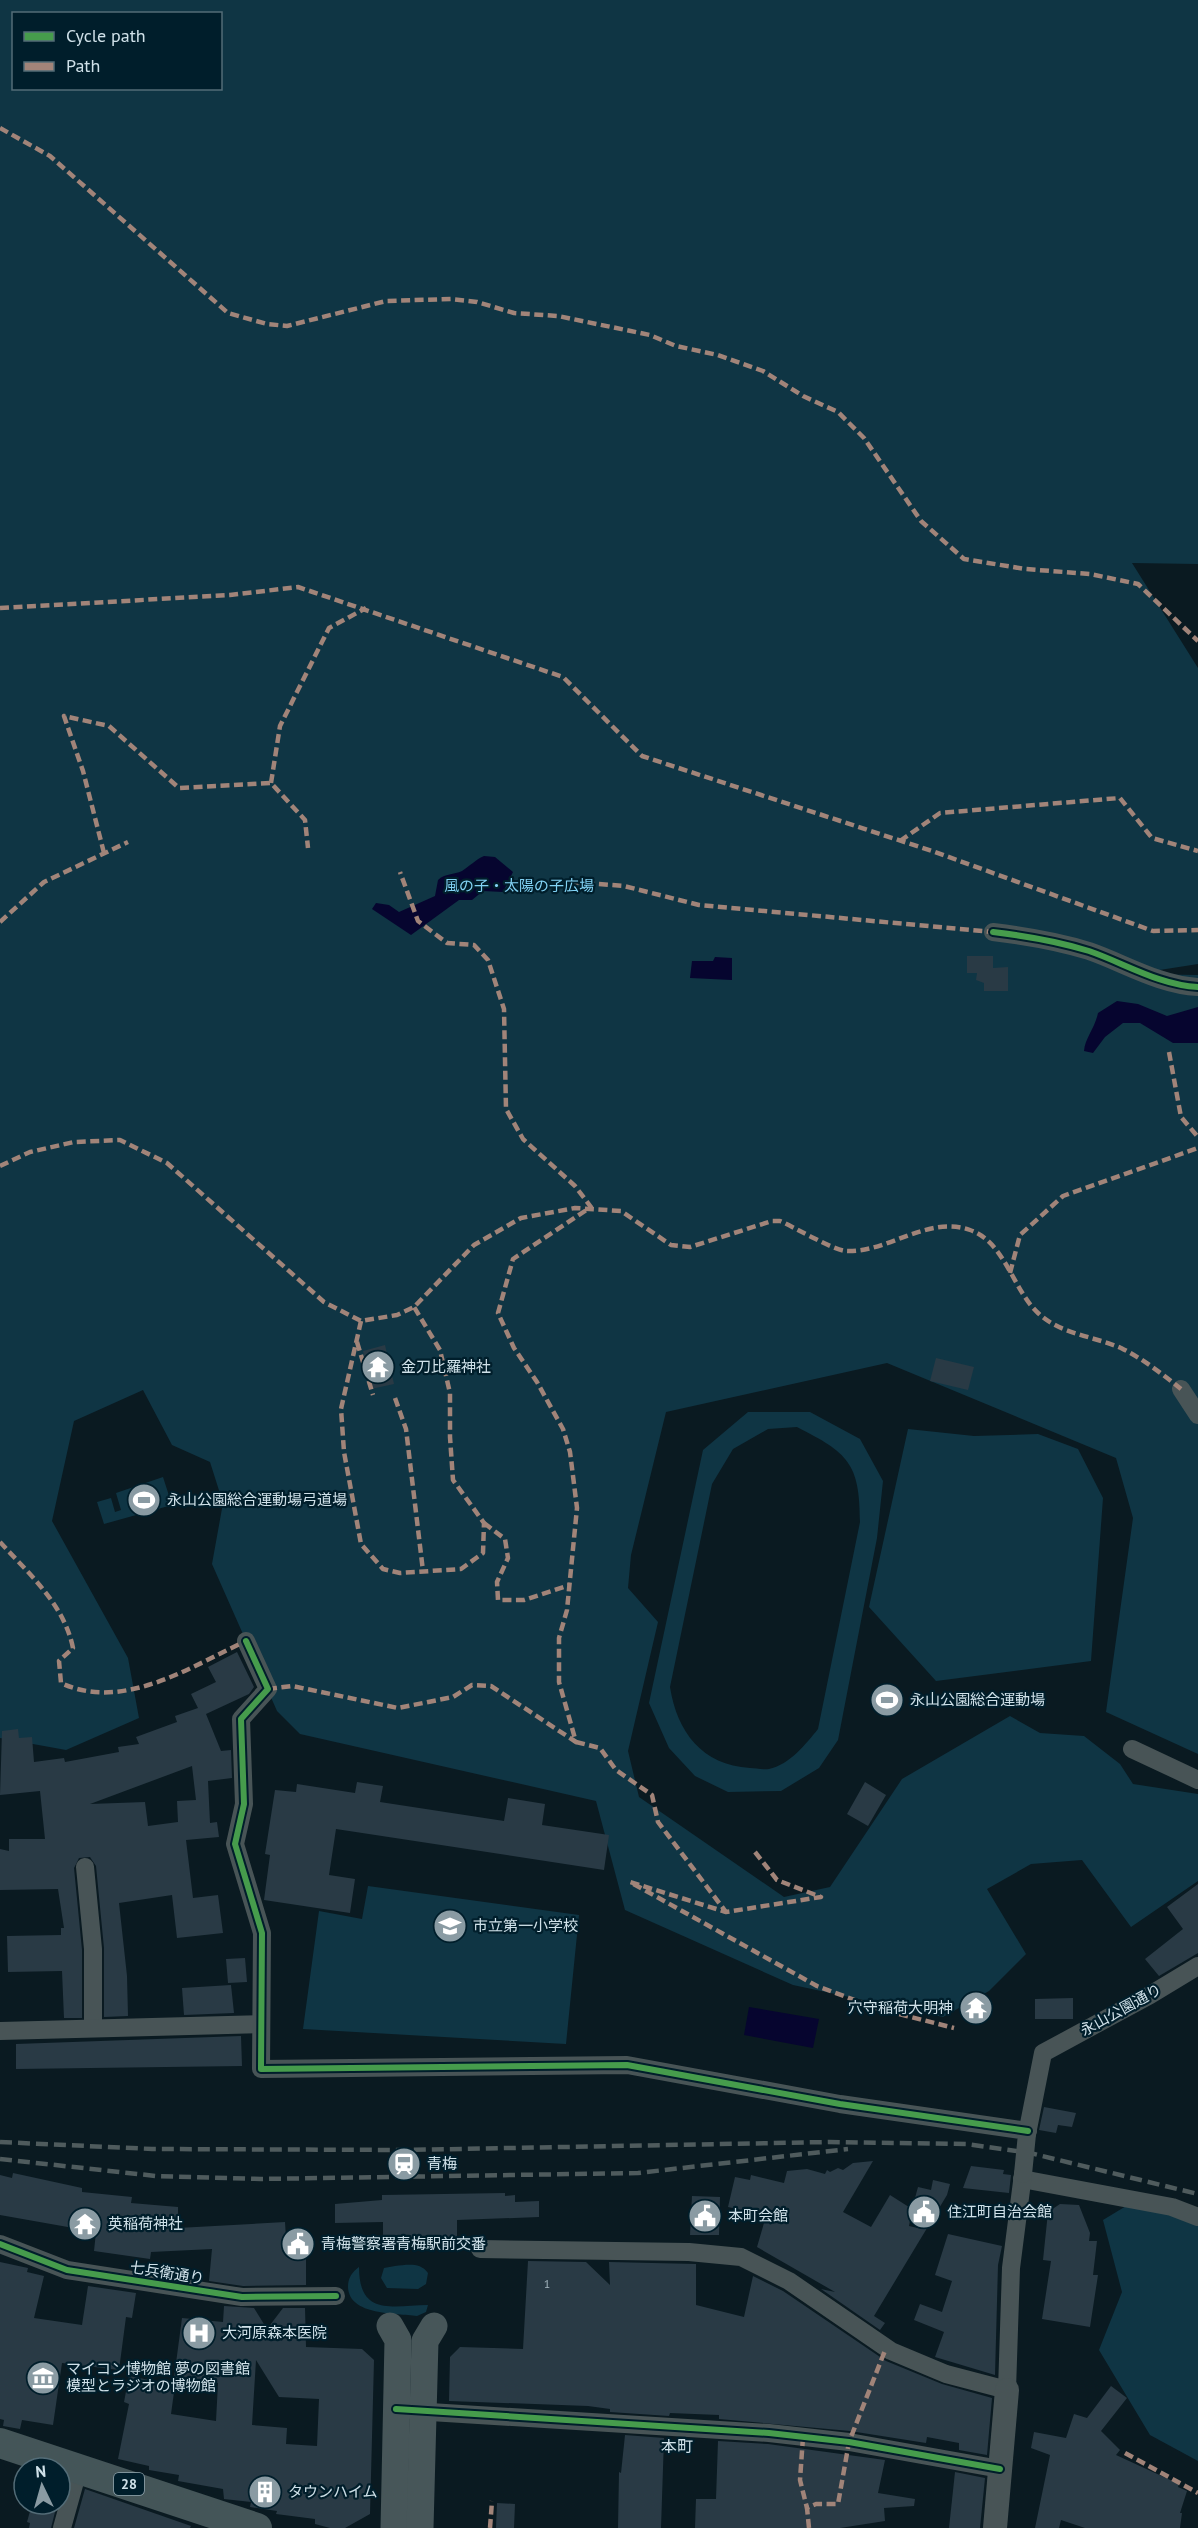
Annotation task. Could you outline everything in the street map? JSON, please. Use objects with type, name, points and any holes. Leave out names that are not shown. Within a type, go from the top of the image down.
[{"type":"main road","points":[[390,2325],[398,2340],[394,2528]]},
{"type":"main road","points":[[420,2528],[425,2341],[434,2326]]},
{"type":"main road","name":"28","points":[[0,2443],[79,2467],[257,2528]]},
{"type":"street","points":[[993,932],[1043,938],[1089,951],[1152,977],[1198,987]]},
{"type":"street","points":[[1181,1389],[1198,1415]]},
{"type":"street","points":[[246,1641],[268,1689],[242,1719],[244,1804],[235,1844],[262,1933],[261,2069],[627,2065],[840,2104],[1028,2132],[1011,2268],[1007,2390],[995,2528]]},
{"type":"street","points":[[1132,1749],[1198,1780]]},
{"type":"street","points":[[85,1867],[93,1949],[93,2028]]},
{"type":"street","name":"永山公園通り","points":[[1028,2132],[1043,2053],[1150,1995],[1198,1965]]},
{"type":"street","points":[[0,2031],[261,2024]]},
{"type":"street","points":[[1022,2177],[1172,2207],[1198,2217]]},
{"type":"street","name":"七兵衛通り","points":[[0,2244],[67,2270],[242,2297],[336,2296]]},
{"type":"street","points":[[480,2248],[688,2252],[741,2257],[789,2281],[891,2351],[946,2374],[1007,2390]]},
{"type":"street","points":[[396,2409],[769,2433],[849,2442],[1000,2469]]},
{"type":"street","points":[[62,2528],[79,2467]]},
{"type":"green space","name":"風の子・太陽の子広場","points":[[0,0],[1198,0],[1198,564],[1132,563],[1198,668],[1198,964],[1134,974],[1198,975],[1198,1754],[1106,1712],[1133,1518],[1116,1458],[887,1363],[666,1412],[631,1555],[628,1588],[658,1622],[628,1751],[639,1797],[784,1897],[830,1887],[902,1779],[1010,1716],[1040,1733],[1084,1736],[1120,1764],[1133,1784],[1198,1794],[1198,1881],[1131,1927],[1082,1860],[1031,1864],[987,1889],[1026,1954],[989,1991],[943,2017],[793,1985],[625,1910],[596,1801],[300,1734],[277,1711],[212,1564],[223,1503],[210,1462],[172,1445],[143,1390],[74,1421],[52,1521],[128,1658],[139,1718],[66,1750],[0,1738]]},
{"type":"green space","points":[[748,1412],[810,1412],[860,1439],[883,1481],[877,1538],[838,1740],[819,1768],[781,1791],[728,1792],[695,1776],[669,1748],[649,1703],[703,1450]],"holes":[[[797,1427],[839,1453],[854,1473],[860,1522],[818,1729],[796,1753],[776,1767],[764,1769],[733,1766],[705,1753],[686,1732],[673,1703],[670,1687],[712,1484],[733,1449],[768,1429]]]},
{"type":"green space","points":[[908,1429],[974,1436],[1038,1434],[1078,1449],[1103,1498],[1091,1661],[936,1681],[869,1607]]},
{"type":"green space","name":"永山公園総合運動場弓道場","points":[[163,1477],[172,1505],[104,1524],[97,1502],[111,1498],[115,1512],[121,1510],[116,1493]]},
{"type":"green space","points":[[368,1886],[579,1915],[566,2044],[303,2029],[319,1911],[362,1919]]},
{"type":"green space","points":[[1141,2197],[1198,2215],[1198,2461],[1150,2435],[1099,2350],[1122,2292],[1103,2220]]},
{"type":"green space","points":[[359,2267],[360,2283],[371,2301],[390,2306],[428,2305],[426,2312],[417,2316],[387,2313],[365,2308],[356,2303],[350,2296],[348,2284],[354,2271]]},
{"type":"green space","points":[[421,2267],[428,2273],[426,2284],[418,2289],[387,2288],[381,2278],[384,2268]]},
{"type":"shaded area","points":[[484,856],[495,857],[513,872],[503,892],[483,891],[472,900],[459,900],[411,935],[372,909],[376,903],[389,905],[399,912],[435,896],[438,880],[462,871]]},
{"type":"shaded area","points":[[715,957],[732,958],[732,980],[690,978],[692,961],[713,961]]},
{"type":"shaded area","points":[[1117,1001],[1138,1004],[1167,1016],[1198,1007],[1198,1043],[1173,1043],[1140,1023],[1123,1023],[1105,1037],[1093,1053],[1084,1051],[1098,1013]]},
{"type":"shaded area","points":[[749,2007],[819,2019],[813,2048],[744,2035]]},
{"type":"building","points":[[967,956],[993,956],[993,968],[1008,967],[1008,991],[984,991],[984,983],[976,980],[977,973],[967,973]]},
{"type":"building","name":"金刀比羅神社","points":[[385,1345],[394,1384],[371,1389],[363,1351]]},
{"type":"building","points":[[936,1358],[974,1367],[968,1390],[930,1381]]},
{"type":"building","points":[[237,1652],[254,1687],[249,1694],[206,1714],[221,1751],[231,1750],[232,1778],[208,1781],[210,1823],[217,1822],[219,1837],[186,1840],[193,1898],[218,1895],[223,1933],[177,1938],[172,1895],[119,1903],[127,1976],[128,2016],[104,2017],[104,1948],[96,1866],[90,1857],[79,1858],[74,1868],[82,1950],[82,2018],[64,2018],[62,1971],[8,1972],[7,1936],[61,1935],[61,1928],[64,1928],[58,1889],[0,1890],[0,1849],[9,1851],[9,1839],[45,1839],[40,1791],[0,1795],[2,1731],[18,1729],[19,1738],[32,1737],[34,1762],[64,1758],[65,1762],[119,1752],[118,1747],[139,1744],[136,1737],[177,1722],[175,1716],[198,1708],[191,1694],[216,1682],[208,1667]],"holes":[[[192,1766],[196,1800],[177,1801],[178,1822],[148,1826],[145,1802],[90,1804]]]},
{"type":"building","points":[[357,1782],[383,1786],[380,1802],[504,1821],[508,1798],[545,1804],[542,1825],[609,1835],[604,1870],[336,1829],[329,1875],[355,1879],[350,1913],[264,1900],[270,1855],[265,1854],[275,1790],[296,1792],[297,1784],[355,1793]]},
{"type":"building","points":[[865,1782],[886,1795],[868,1826],[847,1814]]},
{"type":"building","points":[[1198,1884],[1198,1953],[1159,1976],[1145,1959],[1183,1929],[1167,1907]]},
{"type":"building","points":[[245,1958],[247,1982],[228,1983],[226,1959]]},
{"type":"building","points":[[231,1985],[234,2013],[184,2015],[182,1988]]},
{"type":"building","points":[[1073,1998],[1073,2019],[1035,2019],[1035,1999]]},
{"type":"building","points":[[241,2036],[242,2066],[16,2069],[16,2044]]},
{"type":"building","points":[[1044,2107],[1076,2113],[1072,2127],[1058,2125],[1056,2133],[1039,2130]]},
{"type":"building","points":[[873,2161],[843,2212],[871,2227],[890,2195],[912,2209],[918,2187],[931,2190],[933,2180],[950,2184],[947,2195],[874,2316],[885,2323],[880,2330],[821,2289],[835,2292],[757,2247],[766,2216],[728,2207],[735,2177],[750,2180],[751,2175],[784,2183],[787,2171],[807,2169],[825,2174],[827,2170],[830,2172],[838,2168],[843,2170],[853,2163]],"holes":[[[912,2210],[926,2211],[922,2229],[909,2226]]]},
{"type":"building","points":[[971,2166],[1004,2170],[1003,2174],[1011,2175],[1009,2193],[963,2188]]},
{"type":"building","points":[[13,2173],[82,2188],[82,2192],[132,2197],[131,2203],[178,2207],[178,2228],[285,2222],[286,2238],[306,2237],[306,2285],[243,2286],[209,2281],[212,2249],[151,2252],[150,2259],[94,2251],[96,2232],[0,2215],[0,2175],[12,2178]]},
{"type":"building","points":[[505,2193],[505,2196],[515,2195],[515,2202],[539,2201],[539,2217],[457,2220],[457,2237],[383,2238],[383,2222],[335,2223],[335,2204],[382,2200],[382,2195]]},
{"type":"building","name":"本町会館","points":[[692,2196],[720,2197],[719,2235],[690,2235]]},
{"type":"building","points":[[1060,2204],[1079,2205],[1090,2233],[1089,2241],[1097,2241],[1093,2275],[1098,2275],[1090,2327],[1042,2319],[1051,2261],[1043,2260],[1048,2212]]},
{"type":"building","points":[[948,2234],[1002,2246],[998,2265],[995,2375],[935,2357],[944,2332],[914,2320],[920,2304],[942,2312],[952,2281],[935,2275]]},
{"type":"building","points":[[528,2261],[586,2262],[610,2285],[609,2262],[696,2264],[696,2305],[744,2317],[753,2276],[783,2291],[886,2361],[942,2384],[992,2398],[987,2455],[959,2450],[959,2443],[927,2437],[926,2443],[850,2431],[719,2419],[719,2415],[670,2413],[669,2416],[610,2412],[610,2409],[588,2406],[449,2401],[450,2357],[460,2347],[523,2349]]},
{"type":"building","points":[[0,2262],[28,2268],[27,2272],[44,2276],[34,2318],[82,2325],[88,2286],[136,2293],[132,2318],[126,2317],[119,2370],[62,2363],[53,2425],[22,2420],[20,2429],[3,2426],[4,2420],[0,2419]]},
{"type":"building","points":[[224,2306],[254,2308],[267,2329],[283,2308],[305,2308],[306,2347],[362,2349],[374,2360],[370,2514],[345,2528],[330,2528],[315,2524],[315,2519],[276,2514],[277,2511],[250,2507],[251,2502],[224,2499],[223,2489],[178,2481],[179,2475],[149,2470],[149,2466],[118,2459],[129,2404],[124,2402],[129,2376],[175,2385],[171,2414],[216,2421],[218,2383],[174,2378],[182,2318],[223,2322]],"holes":[[[256,2360],[279,2397],[319,2399],[317,2446],[286,2444],[287,2428],[252,2425]]]},
{"type":"building","points":[[1111,2386],[1127,2398],[1101,2431],[1120,2450],[1116,2455],[1179,2484],[1178,2487],[1187,2491],[1180,2513],[1182,2513],[1180,2528],[1085,2528],[1061,2520],[1059,2528],[1035,2528],[1050,2455],[1031,2448],[1034,2432],[1066,2438],[1074,2414],[1087,2418]]},
{"type":"building","points":[[625,2435],[664,2438],[661,2528],[618,2528],[619,2472],[621,2473]]},
{"type":"building","points":[[718,2441],[768,2444],[885,2460],[878,2493],[915,2499],[914,2506],[884,2508],[885,2521],[840,2528],[695,2528],[696,2499],[716,2499]]},
{"type":"building","points":[[955,2472],[985,2478],[980,2528],[949,2528]]},
{"type":"building","points":[[85,2489],[191,2526],[190,2528],[74,2528]]},
{"type":"building","points":[[497,2503],[515,2504],[514,2528],[496,2528]]},
{"type":"building","points":[[29,2516],[54,2516],[51,2528],[29,2528],[30,2523],[27,2522]]},
{"type":"railway","points":[[0,2142],[152,2149],[404,2150],[829,2142],[966,2144],[1030,2153],[1198,2194]]},
{"type":"railway","points":[[0,2159],[156,2176],[261,2179],[638,2173],[848,2149]]},
{"type":"marked path","points":[[0,128],[50,156],[228,313],[267,324],[287,326],[386,301],[451,299],[477,302],[514,313],[558,316],[650,335],[676,346],[718,355],[763,371],[803,396],[838,412],[864,438],[921,521],[964,559],[1025,569],[1090,574],[1138,584],[1198,641]]},
{"type":"marked path","points":[[0,608],[230,595],[298,587],[563,677],[642,756],[935,852],[1153,931],[1198,930]]},
{"type":"marked path","points":[[271,783],[280,726],[329,628],[366,608]]},
{"type":"marked path","points":[[104,853],[83,771],[64,716],[109,726],[179,788],[271,783],[305,820],[308,848]]},
{"type":"marked path","points":[[900,841],[940,813],[1120,798],[1152,838],[1198,851]]},
{"type":"marked path","points":[[0,922],[44,882],[128,842]]},
{"type":"marked path","points":[[268,1689],[292,1686],[398,1708],[453,1697],[472,1685],[491,1686],[576,1742],[559,1682],[559,1638],[567,1610],[577,1508],[570,1452],[563,1429],[537,1382],[514,1348],[498,1313],[513,1259],[591,1207],[575,1186],[523,1139],[506,1109],[504,1009],[488,960],[474,945],[447,943],[418,921],[400,872]]},
{"type":"marked path","points":[[572,882],[624,886],[699,905],[993,932]]},
{"type":"marked path","points":[[1169,1052],[1181,1117],[1198,1137]]},
{"type":"marked path","points":[[0,1166],[30,1152],[74,1142],[120,1140],[167,1163],[324,1302],[361,1321],[397,1315],[414,1307],[474,1245],[521,1218],[575,1208],[621,1211],[671,1245],[690,1247],[772,1221],[780,1221],[823,1243],[846,1251],[862,1250],[938,1227],[970,1230],[982,1236],[992,1245],[1029,1303],[1047,1320],[1056,1326],[1121,1348],[1181,1389]]},
{"type":"marked path","points":[[1010,1273],[1020,1235],[1063,1196],[1198,1148]]},
{"type":"marked path","points":[[361,1321],[341,1409],[344,1452],[361,1544],[383,1569],[400,1573],[461,1569],[483,1553],[484,1523],[453,1480],[450,1393],[440,1350],[414,1307]]},
{"type":"marked path","points":[[357,1342],[373,1395]]},
{"type":"marked path","points":[[395,1398],[406,1429],[423,1571]]},
{"type":"marked path","points":[[484,1523],[505,1539],[508,1558],[497,1582],[498,1600],[524,1600],[570,1585]]},
{"type":"marked path","points":[[0,1542],[44,1590],[62,1617],[73,1648],[59,1661],[61,1683],[84,1691],[108,1692],[132,1689],[156,1683],[246,1641]]},
{"type":"marked path","points":[[576,1742],[600,1748],[616,1770],[652,1795],[658,1822],[726,1912]]},
{"type":"marked path","points":[[755,1852],[777,1880],[821,1897],[726,1912],[630,1882],[817,1986],[876,2008],[954,2028]]},
{"type":"marked path","points":[[809,2528],[807,2508],[816,2504],[838,2504],[849,2442],[886,2348]]},
{"type":"marked path","points":[[803,2437],[800,2480],[807,2508]]},
{"type":"marked path","points":[[1125,2453],[1198,2493]]},
{"type":"marked path","points":[[490,2528],[492,2501]]},
{"type":"cycle path","points":[[993,932],[1077,947],[1156,978],[1198,987]]},
{"type":"cycle path","points":[[246,1641],[268,1689],[241,1719],[244,1804],[235,1844],[262,1933],[261,2069],[627,2065],[840,2104],[1028,2131]]},
{"type":"cycle path","points":[[0,2244],[67,2270],[242,2297],[336,2296]]},
{"type":"cycle path","points":[[396,2409],[769,2433],[849,2442],[1000,2469]]},
{"type":"place","name":"金刀比羅神社","points":[[378,1367]]},
{"type":"place","name":"永山公園総合運動場弓道場","points":[[144,1500]]},
{"type":"place","name":"永山公園総合運動場","points":[[887,1700]]},
{"type":"place","name":"市立第一小学校","points":[[450,1926]]},
{"type":"place","name":"穴守稲荷大明神","points":[[976,2008]]},
{"type":"place","name":"青梅","points":[[404,2164]]},
{"type":"place","name":"住江町自治会館","points":[[924,2212]]},
{"type":"place","name":"本町会館","points":[[705,2216]]},
{"type":"place","name":"英稲荷神社","points":[[85,2224]]},
{"type":"place","name":"青梅警察署青梅駅前交番","points":[[298,2244]]},
{"type":"place","name":"大河原森本医院","points":[[199,2333]]},
{"type":"place","name":"マイコン博物館 夢の図書館 模型とラジオの博物館","points":[[43,2378]]},
{"type":"place","name":"タウンハイム","points":[[265,2492]]},
{"type":"district","name":"本町","points":[[677,2446]]}]
